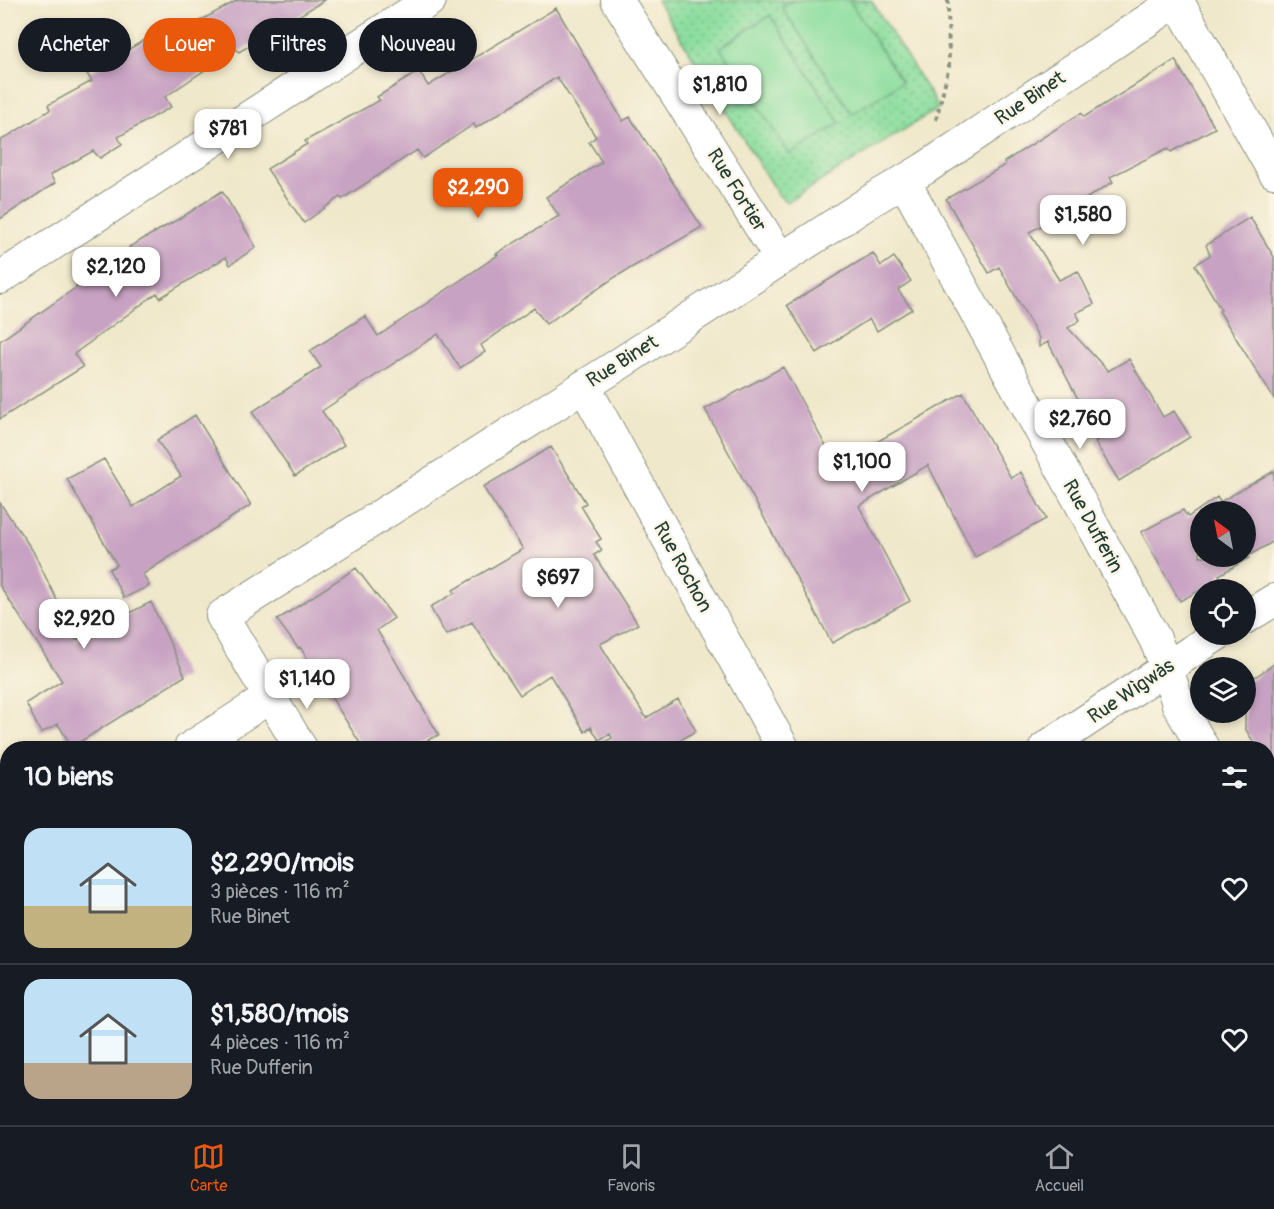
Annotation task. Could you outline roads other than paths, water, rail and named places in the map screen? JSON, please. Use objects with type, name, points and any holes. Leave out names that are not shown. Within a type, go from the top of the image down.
[{"type":"street","points":[[0,278],[430,0]]},
{"type":"street","name":"Rue Fortier","points":[[618,0],[780,258]]},
{"type":"street","points":[[1178,0],[1274,172]]},
{"type":"street","name":"Rue Binet","points":[[270,697],[222,616],[584,386],[780,258],[953,150],[1178,0]]},
{"type":"street","name":"Rue Dufferin","points":[[904,181],[1155,639],[1178,704],[1199,741]]},
{"type":"street","name":"Rue Rochon","points":[[584,386],[779,741]]},
{"type":"street","points":[[1256,611],[1274,600]]},
{"type":"street","name":"Rue Wìgwàs","points":[[1056,741],[1202,645]]},
{"type":"street","points":[[201,741],[270,697],[297,741]]}]
